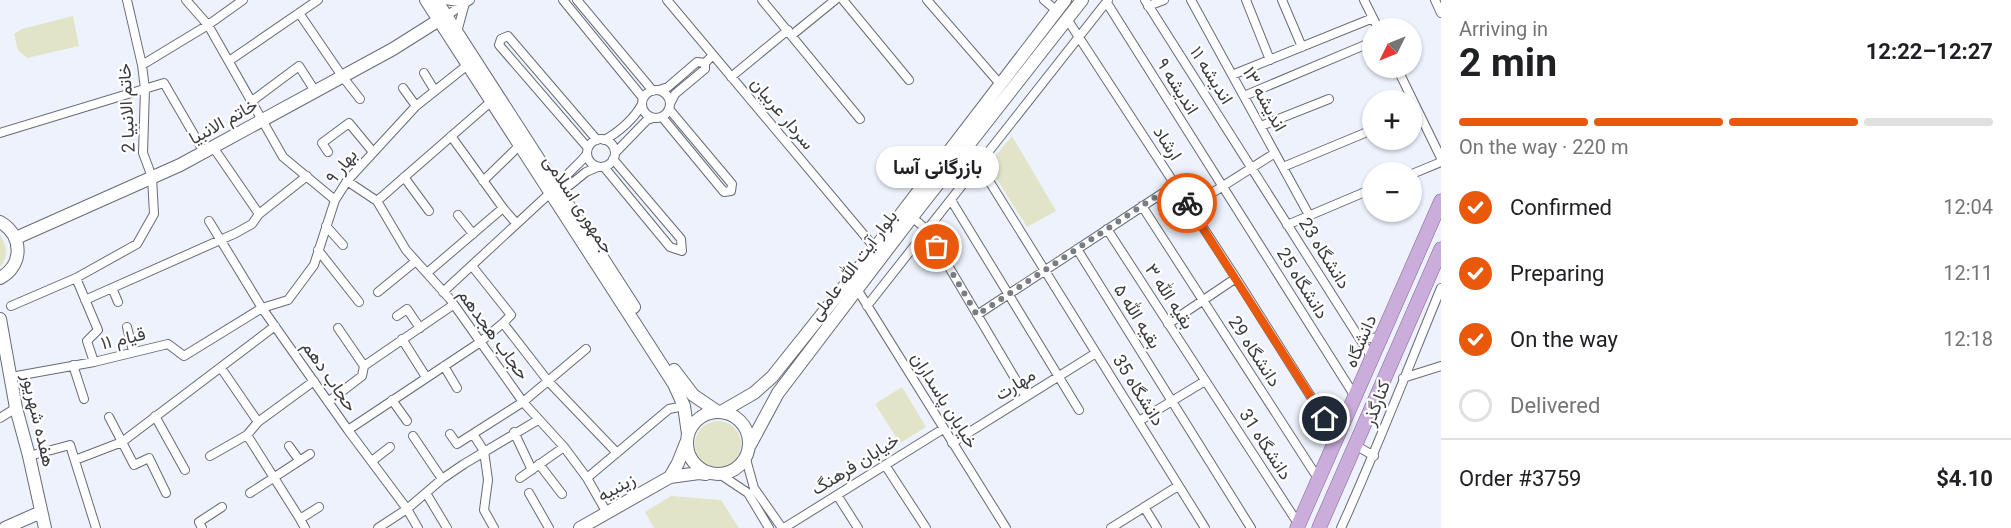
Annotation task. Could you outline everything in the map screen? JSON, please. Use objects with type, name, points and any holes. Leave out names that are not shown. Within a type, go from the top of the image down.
[{"type":"main road","name":"جمهوری اسلامی","points":[[426,0],[457,32],[471,62]]},
{"type":"main road","name":"جمهوری اسلامی","points":[[436,0],[443,18],[471,62],[677,375],[693,395],[719,412]]},
{"type":"main road","name":"بلوار آیت‌ الله عاملی","points":[[719,412],[754,393],[772,377],[875,248],[1065,0]]},
{"type":"main road","name":"بلوار آیت‌ الله عاملی","points":[[750,445],[778,393],[1082,0]]},
{"type":"main road","name":"خاتم الانبیا","points":[[16,238],[152,177],[208,149],[393,49],[443,18]]},
{"type":"main road","name":"جمهوری اسلامی","points":[[495,99],[520,145],[554,190],[674,384],[684,406],[687,438]]},
{"type":"main road","name":"دانشگاه","points":[[1298,527],[1441,201]]},
{"type":"main road","points":[[0,222],[10,229],[16,238],[18,248],[13,267],[0,278]]},
{"type":"main road","name":"دانشگاه","points":[[1319,528],[1441,249]]},
{"type":"main road","name":"هفده شهریور","points":[[0,319],[16,408],[45,528]]},
{"type":"main road","points":[[754,393],[757,405],[768,409]]},
{"type":"main road","points":[[670,477],[678,463],[687,438],[692,425],[700,417],[710,413],[719,412],[739,420],[746,427],[750,445],[746,459],[737,468],[717,475],[704,472],[691,460],[687,438]]},
{"type":"main road","name":"زینبیه","points":[[580,528],[670,477],[699,473],[717,475]]},
{"type":"main road","points":[[5,528],[41,512]]},
{"type":"street","name":"خاتم الانبیا 2","points":[[11,306],[76,278],[137,244],[154,214],[152,177],[143,153],[145,89],[128,0]]},
{"type":"street","points":[[142,65],[208,25],[243,0]]},
{"type":"street","points":[[229,61],[318,0]]},
{"type":"street","points":[[444,0],[468,2]]},
{"type":"street","points":[[563,0],[643,101],[645,113],[657,118],[724,192],[731,191],[732,184],[670,106],[667,95],[656,91],[577,0]]},
{"type":"street","name":"سردار عربیان","points":[[667,0],[875,248]]},
{"type":"street","points":[[762,0],[860,118]]},
{"type":"street","points":[[731,77],[835,0]]},
{"type":"street","points":[[927,0],[1000,84]]},
{"type":"street","points":[[1044,0],[1057,11]]},
{"type":"street","points":[[1147,3],[1164,0]]},
{"type":"street","name":"اندیشه ۱۳","points":[[1191,0],[1309,215]]},
{"type":"street","points":[[1246,0],[1270,60]]},
{"type":"street","points":[[1282,0],[1302,47]]},
{"type":"street","points":[[1364,0],[1373,18]]},
{"type":"street","points":[[1435,0],[1441,13]]},
{"type":"street","points":[[847,1],[909,80]]},
{"type":"street","points":[[867,306],[1108,1]]},
{"type":"street","name":"اندیشه ۹","points":[[1108,1],[1222,186]]},
{"type":"street","points":[[190,2],[208,25],[283,157],[335,200]]},
{"type":"street","points":[[443,18],[468,2]]},
{"type":"street","points":[[457,32],[468,2]]},
{"type":"street","name":"اندیشه ۱۱","points":[[1147,3],[1251,168]]},
{"type":"street","points":[[299,13],[360,99]]},
{"type":"street","name":"ارشاد","points":[[1067,19],[1236,278],[1325,419],[1335,442]]},
{"type":"street","points":[[1232,75],[1362,22]]},
{"type":"street","points":[[508,36],[601,140],[611,145],[614,156],[681,239],[682,251],[670,247],[601,167],[590,162],[588,151],[499,45],[501,39],[508,36]]},
{"type":"street","points":[[1244,96],[1362,46]]},
{"type":"street","points":[[554,190],[570,185],[586,172],[601,167],[614,156],[647,120],[657,118],[670,106],[675,94],[705,69],[705,63],[713,55]]},
{"type":"street","name":"بهار ۹","points":[[262,308],[288,300],[314,265],[335,200],[347,181],[416,106],[471,62]]},
{"type":"street","points":[[443,292],[554,190],[563,178],[580,164],[588,151],[601,140],[610,137],[638,112],[643,101],[656,91],[668,87],[697,62],[705,63]]},
{"type":"street","points":[[252,101],[298,66],[315,91]]},
{"type":"street","points":[[424,73],[435,91]]},
{"type":"street","points":[[0,133],[164,83],[208,149],[259,214]]},
{"type":"street","points":[[403,88],[416,106]]},
{"type":"street","points":[[377,201],[495,99]]},
{"type":"street","points":[[1261,126],[1329,99]]},
{"type":"street","points":[[328,152],[322,143],[349,123],[373,152]]},
{"type":"street","points":[[1422,125],[1441,160],[1422,169]]},
{"type":"street","points":[[1283,167],[1362,134]]},
{"type":"street","points":[[451,136],[516,223]]},
{"type":"street","points":[[483,181],[520,145]]},
{"type":"street","name":"دانشگاه 35","points":[[968,147],[1205,528]]},
{"type":"street","points":[[1190,207],[1275,153]]},
{"type":"street","name":"دانشگاه 23","points":[[1251,168],[1372,358]]},
{"type":"street","points":[[85,300],[252,224],[259,214],[307,176]]},
{"type":"street","points":[[404,177],[429,211]]},
{"type":"street","name":"حجاب هجدهم","points":[[347,181],[377,201],[406,250],[443,292],[523,402],[564,447],[587,478],[607,513]]},
{"type":"street","points":[[977,315],[1175,184]]},
{"type":"street","name":"دانشگاه 25","points":[[1222,186],[1356,398]]},
{"type":"street","points":[[1287,225],[1362,193]]},
{"type":"street","points":[[951,200],[1079,410]]},
{"type":"street","name":"دانشگاه 29","points":[[1142,207],[1319,480]]},
{"type":"street","points":[[427,273],[503,208]]},
{"type":"street","points":[[458,215],[473,234]]},
{"type":"street","points":[[912,217],[927,230],[1026,397]]},
{"type":"street","name":"حجاب دهم","points":[[209,221],[262,308],[407,509],[418,528]]},
{"type":"street","points":[[326,226],[343,245]]},
{"type":"street","name":"بقیه الله ۳","points":[[1107,229],[1205,381]]},
{"type":"street","name":"بقیه الله ۵","points":[[1077,249],[1251,528]]},
{"type":"street","points":[[318,250],[359,302]]},
{"type":"street","points":[[378,292],[416,261]]},
{"type":"street","points":[[348,430],[479,343],[511,315],[472,266]]},
{"type":"street","points":[[76,278],[98,330],[87,341],[94,362]]},
{"type":"street","points":[[1168,324],[1236,278]]},
{"type":"street","points":[[112,288],[118,302]]},
{"type":"street","name":"کنارگذر","points":[[1341,528],[1374,456],[1403,378],[1441,288]]},
{"type":"street","name":"خیابان پاسداران","points":[[857,289],[1006,528]]},
{"type":"street","points":[[328,402],[362,376],[364,366],[453,305]]},
{"type":"street","name":"قیام ۱۱","points":[[11,377],[94,362],[168,344],[184,356],[262,308]]},
{"type":"street","points":[[397,316],[407,309],[420,327]]},
{"type":"street","points":[[503,323],[548,381],[616,453]]},
{"type":"street","points":[[75,460],[122,442],[275,326]]},
{"type":"street","points":[[127,327],[133,351]]},
{"type":"street","points":[[338,328],[364,366]]},
{"type":"street","points":[[1358,335],[1371,338],[1381,336]]},
{"type":"street","points":[[402,339],[426,378]]},
{"type":"street","points":[[450,434],[457,444],[473,434],[523,402],[586,349]]},
{"type":"street","name":"مهارت","points":[[952,443],[1096,353]]},
{"type":"street","points":[[73,366],[84,399]]},
{"type":"street","points":[[444,366],[457,388]]},
{"type":"street","points":[[1403,378],[1441,366]]},
{"type":"street","points":[[221,368],[258,422]]},
{"type":"street","points":[[210,456],[247,435],[258,422],[314,381]]},
{"type":"street","points":[[1139,421],[1205,381]]},
{"type":"street","name":"دانشگاه 31","points":[[1205,381],[1298,527]]},
{"type":"street","points":[[392,400],[407,421]]},
{"type":"street","points":[[587,478],[669,409],[684,406]]},
{"type":"street","points":[[0,418],[16,408]]},
{"type":"street","points":[[155,416],[185,470]]},
{"type":"street","points":[[109,417],[134,465],[149,458],[166,493]]},
{"type":"street","points":[[1325,419],[1336,421],[1346,419]]},
{"type":"street","points":[[378,528],[407,509],[442,479],[514,432],[538,420]]},
{"type":"street","name":"خیابان فرهنگ","points":[[783,528],[943,429]]},
{"type":"street","points":[[514,432],[535,467],[562,494]]},
{"type":"street","points":[[473,434],[484,451],[488,480],[484,510],[494,528]]},
{"type":"street","points":[[247,435],[303,525]]},
{"type":"street","points":[[413,436],[442,479]]},
{"type":"street","points":[[29,456],[70,445],[96,528]]},
{"type":"street","points":[[289,446],[299,460]]},
{"type":"street","points":[[1355,446],[1374,456]]},
{"type":"street","points":[[372,461],[390,447]]},
{"type":"street","points":[[520,478],[564,447]]},
{"type":"street","points":[[250,494],[310,454]]},
{"type":"street","points":[[746,459],[754,488],[783,528]]},
{"type":"street","points":[[885,465],[926,528]]},
{"type":"street","points":[[717,475],[748,493],[769,528]]},
{"type":"street","points":[[1111,528],[1178,486]]},
{"type":"street","points":[[426,493],[447,528]]},
{"type":"street","points":[[529,493],[549,528]]},
{"type":"street","points":[[837,495],[858,528]]},
{"type":"street","points":[[202,528],[199,522],[222,507]]},
{"type":"street","points":[[303,525],[300,519],[319,507]]},
{"type":"street","points":[[1144,507],[1157,528]]},
{"type":"green space","points":[[73,16],[79,46],[27,58],[18,50],[14,34],[22,29]]},
{"type":"green space","points":[[1012,136],[1056,211],[1027,227],[988,165]]},
{"type":"green space","points":[[0,235],[6,251],[0,267]]},
{"type":"green space","points":[[902,387],[926,427],[900,443],[875,404]]},
{"type":"green space","points":[[718,421],[727,422],[735,427],[740,435],[740,453],[735,461],[727,466],[718,467],[709,466],[701,461],[696,453],[695,444],[696,435],[701,427],[709,422]]},
{"type":"green space","points":[[671,496],[721,500],[739,528],[654,528],[645,512]]},
{"type":"way so far","points":[[937,247],[977,315],[1175,184],[1187,203]]},
{"type":"place","name":"بازرگانی آسا","points":[[937,247]]},
{"type":"route","points":[[1187,203],[1325,419]]}]
